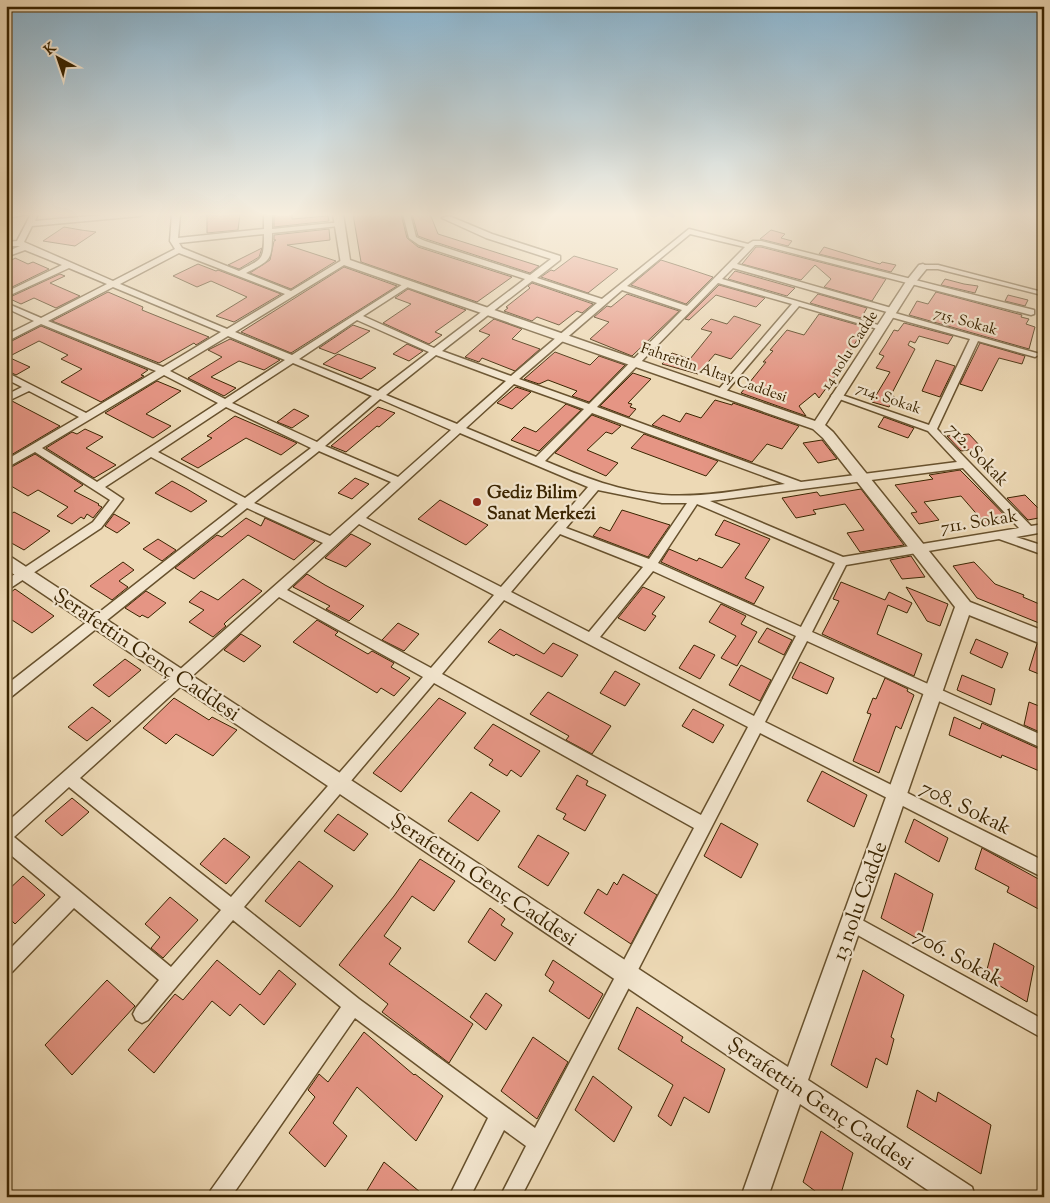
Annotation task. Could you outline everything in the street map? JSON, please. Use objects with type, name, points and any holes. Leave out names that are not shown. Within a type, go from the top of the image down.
[{"type":"street","points":[[6,295],[59,270]]},
{"type":"street","points":[[82,270],[595,486],[662,499],[695,499],[965,464]]},
{"type":"street","points":[[6,339],[142,270]]},
{"type":"street","points":[[232,270],[292,294]]},
{"type":"street","points":[[240,273],[245,270]]},
{"type":"street","points":[[6,465],[331,270]]},
{"type":"street","name":"Fahrettin Altay Caddesi","points":[[369,270],[818,426],[828,434],[964,606],[1044,638]]},
{"type":"street","points":[[506,270],[604,302]]},
{"type":"street","points":[[6,694],[95,621],[318,447],[379,394],[541,270]]},
{"type":"street","points":[[6,834],[562,336],[641,270]]},
{"type":"street","points":[[538,461],[726,270]]},
{"type":"street","name":"715. Sokak","points":[[749,270],[975,338],[1035,354]]},
{"type":"street","points":[[865,270],[1031,312]]},
{"type":"street","name":"14 nolu Cadde","points":[[818,426],[920,270]]},
{"type":"street","points":[[951,270],[1038,292]]},
{"type":"street","points":[[717,280],[881,327]]},
{"type":"street","points":[[99,486],[408,283]]},
{"type":"street","points":[[621,287],[688,309]]},
{"type":"street","points":[[720,392],[797,303]]},
{"type":"street","points":[[6,305],[164,370],[225,403],[318,447],[400,482]]},
{"type":"street","points":[[357,317],[436,352],[515,379],[802,486]]},
{"type":"street","name":"712. Sokak","points":[[975,338],[932,429],[1029,531]]},
{"type":"street","points":[[6,375],[86,417]]},
{"type":"street","points":[[6,399],[29,387]]},
{"type":"street","name":"714. Sokak","points":[[836,396],[932,429]]},
{"type":"street","points":[[6,586],[97,525],[117,499],[99,486],[35,448]]},
{"type":"street","points":[[150,452],[247,504],[332,542]]},
{"type":"street","points":[[142,1014],[595,486]]},
{"type":"street","points":[[510,1197],[842,561],[695,499]]},
{"type":"street","points":[[591,639],[651,565],[695,499]]},
{"type":"street","name":"708. Sokak","points":[[358,519],[896,796],[1044,870]]},
{"type":"street","name":"711. Sokak","points":[[842,561],[1044,528]]},
{"type":"street","points":[[558,529],[651,565],[1044,743]]},
{"type":"street","points":[[1002,536],[1044,551]]},
{"type":"street","name":"Şerafettin Genç Caddesi","points":[[6,561],[962,1197]]},
{"type":"street","points":[[278,591],[704,825]]},
{"type":"street","name":"13 nolu Cadde","points":[[754,1197],[964,606]]},
{"type":"street","points":[[69,778],[353,1005],[538,1143]]},
{"type":"street","points":[[6,841],[172,979]]},
{"type":"street","points":[[6,966],[73,897]]},
{"type":"street","name":"706. Sokak","points":[[851,922],[1044,1030]]},
{"type":"street","points":[[218,1197],[353,1005]]},
{"type":"street","points":[[459,1197],[501,1114]]},
{"type":"building","points":[[6,270],[47,270],[6,290]]},
{"type":"building","points":[[185,270],[218,270],[281,294],[234,322],[216,316],[247,297],[211,281],[197,287],[173,276]]},
{"type":"building","points":[[254,270],[321,270],[291,289],[250,273]]},
{"type":"building","points":[[339,270],[353,270],[397,286],[291,353],[241,332]]},
{"type":"building","points":[[385,270],[491,270],[512,277],[477,302]]},
{"type":"building","points":[[521,270],[534,270],[530,273]]},
{"type":"building","points":[[551,270],[617,270],[588,293],[541,277]]},
{"type":"building","points":[[649,270],[692,270],[713,277],[686,304],[631,285]]},
{"type":"building","points":[[765,270],[810,270],[801,280]]},
{"type":"building","points":[[821,270],[851,270],[886,279],[872,301],[824,287],[831,279]]},
{"type":"building","points":[[735,271],[795,288],[787,296],[728,279]]},
{"type":"building","points":[[60,274],[65,276],[50,283],[80,296],[56,308],[34,298],[21,304],[8,298]]},
{"type":"building","points":[[945,279],[978,286],[975,293],[941,285]]},
{"type":"building","points":[[532,283],[593,304],[582,313],[577,311],[559,325],[537,317],[532,321],[504,311],[508,308],[506,307],[530,288],[528,286]]},
{"type":"building","points":[[719,285],[765,298],[756,307],[716,295],[689,320],[685,319]]},
{"type":"building","points":[[408,289],[466,310],[435,332],[442,335],[429,344],[383,323],[411,304],[395,298]]},
{"type":"building","points":[[108,292],[143,307],[142,310],[209,337],[196,345],[194,343],[159,363],[52,321]]},
{"type":"building","points":[[936,292],[1022,315],[1021,317],[1029,319],[1026,324],[1035,327],[1029,349],[909,315],[917,301],[928,304]]},
{"type":"building","points":[[627,294],[679,311],[632,356],[590,339],[609,322],[594,317],[607,306],[611,307]]},
{"type":"building","points":[[818,294],[867,308],[861,318],[810,303]]},
{"type":"building","points":[[1008,295],[1028,300],[1025,306],[1005,301]]},
{"type":"building","points":[[819,314],[865,327],[849,353],[851,354],[819,398],[815,393],[799,406],[806,416],[741,393],[766,362],[763,362],[773,351],[770,350],[787,330],[804,335]]},
{"type":"building","points":[[734,316],[761,325],[731,359],[715,354],[698,374],[662,364],[672,353],[690,359],[712,332],[701,329],[711,319],[727,324]]},
{"type":"building","points":[[494,319],[522,329],[512,339],[540,349],[515,371],[482,358],[479,362],[465,357],[490,335],[479,331]]},
{"type":"building","points":[[904,323],[953,336],[948,344],[919,336],[915,343],[910,341],[908,345],[915,349],[891,395],[895,397],[889,407],[872,402],[890,372],[876,368],[884,356],[879,354],[894,330],[898,331]]},
{"type":"building","points":[[353,325],[370,331],[335,354],[319,348]]},
{"type":"building","points":[[41,326],[148,370],[141,375],[144,376],[101,402],[61,382],[82,369],[61,359],[68,355],[39,341],[8,357],[30,367],[16,375],[6,370],[6,344]]},
{"type":"building","points":[[230,339],[280,360],[264,370],[239,361],[211,377],[236,388],[224,396],[188,378],[222,357],[208,350]]},
{"type":"building","points":[[980,343],[1025,356],[1022,364],[999,358],[982,391],[960,384]]},
{"type":"building","points":[[407,344],[423,351],[409,361],[393,354]]},
{"type":"building","points":[[555,352],[590,365],[599,356],[625,365],[589,402],[572,396],[577,391],[548,380],[539,384],[524,379]]},
{"type":"building","points":[[338,354],[376,368],[361,379],[323,364]]},
{"type":"building","points":[[936,360],[955,366],[940,397],[922,391]]},
{"type":"building","points":[[633,373],[651,379],[628,403],[632,404],[630,407],[636,409],[629,417],[600,406]]},
{"type":"building","points":[[157,381],[181,391],[146,414],[171,426],[153,438],[105,413]]},
{"type":"building","points":[[516,387],[531,392],[512,409],[497,403]]},
{"type":"building","points":[[715,400],[732,405],[733,403],[799,426],[782,449],[767,444],[752,462],[652,425],[663,415],[680,422],[686,413],[701,418]]},
{"type":"building","points":[[12,401],[60,426],[6,458],[6,404]]},
{"type":"building","points":[[566,404],[581,410],[539,451],[511,440],[524,427],[536,432]]},
{"type":"building","points":[[378,407],[395,413],[346,452],[331,446]]},
{"type":"building","points":[[294,409],[309,416],[292,428],[277,422]]},
{"type":"building","points":[[592,415],[621,426],[612,434],[606,432],[587,450],[618,463],[606,476],[555,453]]},
{"type":"building","points":[[235,416],[297,443],[281,455],[246,438],[198,468],[181,459],[212,438],[207,436]]},
{"type":"building","points":[[884,417],[914,428],[908,438],[878,427]]},
{"type":"building","points":[[85,429],[103,437],[86,448],[116,465],[94,478],[46,448],[72,432],[77,434]]},
{"type":"building","points":[[644,434],[718,461],[706,476],[631,448]]},
{"type":"building","points":[[969,434],[982,448],[961,451],[947,436]]},
{"type":"building","points":[[822,440],[837,459],[818,463],[803,443]]},
{"type":"building","points":[[35,454],[83,485],[74,491],[102,507],[93,518],[87,514],[84,519],[81,517],[72,524],[57,516],[68,507],[38,490],[28,496],[6,483],[6,470]]},
{"type":"building","points":[[960,470],[1012,523],[987,526],[961,496],[924,502],[939,520],[919,524],[911,513],[917,512],[895,485],[933,479],[929,475]]},
{"type":"building","points":[[355,478],[369,484],[352,499],[338,493]]},
{"type":"building","points":[[172,481],[207,501],[191,512],[155,493]]},
{"type":"building","points":[[861,489],[904,545],[860,552],[847,533],[864,530],[845,504],[813,510],[816,514],[796,518],[782,498],[817,492],[820,496]]},
{"type":"building","points":[[1025,495],[1044,514],[1044,517],[1028,520],[1007,498]]},
{"type":"building","points":[[440,500],[488,525],[466,545],[418,519]]},
{"type":"building","points":[[622,510],[670,525],[648,557],[593,536],[600,527],[610,531]]},
{"type":"building","points":[[14,512],[50,531],[24,550],[6,540],[6,517]]},
{"type":"building","points":[[114,514],[130,523],[117,533],[105,526]]},
{"type":"building","points":[[246,518],[261,526],[265,518],[315,541],[294,560],[248,535],[194,579],[175,568],[217,535],[222,537]]},
{"type":"building","points":[[724,520],[770,539],[745,578],[764,587],[754,604],[661,562],[669,549],[697,561],[699,558],[722,568],[740,544],[715,535]]},
{"type":"building","points":[[351,534],[371,544],[346,567],[325,558]]},
{"type":"building","points":[[158,539],[176,550],[162,561],[143,549]]},
{"type":"building","points":[[911,556],[925,577],[902,579],[890,560]]},
{"type":"building","points":[[123,562],[134,570],[119,581],[128,587],[112,600],[90,586]]},
{"type":"building","points":[[974,562],[995,584],[1024,595],[1023,597],[1044,606],[1044,625],[977,598],[953,566]]},
{"type":"building","points":[[307,574],[364,606],[349,621],[326,609],[330,606],[293,587]]},
{"type":"building","points":[[243,579],[262,591],[227,621],[224,624],[226,626],[213,637],[189,622],[204,610],[189,602],[201,591],[218,600]]},
{"type":"building","points":[[841,582],[885,600],[889,592],[912,603],[907,613],[888,605],[877,634],[922,654],[914,676],[822,634],[839,601],[833,599]]},
{"type":"building","points":[[643,587],[665,597],[652,614],[656,616],[645,631],[618,618]]},
{"type":"building","points":[[906,587],[948,604],[940,626],[927,621]]},
{"type":"building","points":[[15,589],[54,616],[32,633],[12,620],[6,624],[6,596]]},
{"type":"building","points":[[146,591],[166,603],[148,618],[142,615],[140,617],[125,608]]},
{"type":"building","points":[[721,604],[746,616],[741,624],[757,632],[737,666],[721,658],[736,636],[709,622]]},
{"type":"building","points":[[317,620],[338,632],[335,635],[368,654],[372,651],[394,663],[391,667],[410,678],[394,696],[381,688],[377,693],[293,642]]},
{"type":"building","points":[[398,623],[419,634],[404,651],[382,640]]},
{"type":"building","points":[[767,628],[792,640],[784,655],[758,642]]},
{"type":"building","points":[[500,629],[544,654],[553,643],[578,655],[562,677],[516,654],[514,656],[488,642]]},
{"type":"building","points":[[241,634],[261,646],[244,662],[224,650]]},
{"type":"building","points":[[976,639],[1008,653],[1002,668],[970,653]]},
{"type":"building","points":[[1037,644],[1044,647],[1044,676],[1029,670]]},
{"type":"building","points":[[694,645],[715,655],[700,679],[679,668]]},
{"type":"building","points":[[125,659],[141,670],[109,697],[93,685]]},
{"type":"building","points":[[800,662],[834,678],[827,694],[792,678]]},
{"type":"building","points":[[741,665],[771,680],[760,701],[729,685]]},
{"type":"building","points":[[615,671],[640,684],[625,706],[600,693]]},
{"type":"building","points":[[962,675],[995,689],[991,705],[957,690]]},
{"type":"building","points":[[885,678],[908,689],[907,691],[914,695],[901,729],[896,726],[879,773],[853,761],[871,714],[867,713],[873,698],[876,699]]},
{"type":"building","points":[[548,692],[611,726],[592,754],[566,740],[569,736],[530,714]]},
{"type":"building","points":[[174,698],[209,720],[212,717],[237,730],[213,756],[176,734],[166,744],[143,728]]},
{"type":"building","points":[[439,698],[466,713],[401,792],[373,773]]},
{"type":"building","points":[[1029,702],[1044,708],[1044,734],[1024,725]]},
{"type":"building","points":[[92,707],[111,721],[87,741],[68,727]]},
{"type":"building","points":[[693,709],[724,725],[713,743],[682,726]]},
{"type":"building","points":[[954,717],[980,729],[982,723],[1044,751],[1044,773],[1002,755],[1001,758],[949,735]]},
{"type":"building","points":[[493,724],[540,751],[521,777],[511,770],[507,776],[489,765],[493,760],[474,748]]},
{"type":"building","points":[[822,771],[867,795],[854,827],[807,801]]},
{"type":"building","points":[[577,775],[588,781],[586,785],[606,795],[585,831],[563,819],[566,814],[556,809]]},
{"type":"building","points":[[471,792],[500,811],[478,841],[448,821]]},
{"type":"building","points":[[72,798],[89,812],[62,836],[45,821]]},
{"type":"building","points":[[338,814],[368,834],[354,851],[324,831]]},
{"type":"building","points":[[914,819],[948,838],[939,862],[905,842]]},
{"type":"building","points":[[721,823],[758,844],[741,878],[704,856]]},
{"type":"building","points":[[538,835],[569,853],[548,886],[518,867]]},
{"type":"building","points":[[224,838],[250,857],[226,884],[200,864]]},
{"type":"building","points":[[982,848],[1044,882],[1044,912],[1007,892],[1009,887],[975,869]]},
{"type":"building","points":[[420,859],[455,881],[434,911],[412,896],[384,936],[401,948],[389,964],[473,1024],[449,1063],[382,1012],[388,1004],[339,965],[394,896]]},
{"type":"building","points":[[299,861],[333,886],[300,927],[265,901]]},
{"type":"building","points":[[895,873],[933,894],[920,940],[881,918]]},
{"type":"building","points":[[623,874],[657,895],[631,944],[584,913],[598,889],[607,895],[614,882],[617,885]]},
{"type":"building","points":[[23,876],[45,895],[15,924],[6,915],[6,892]]},
{"type":"building","points":[[170,897],[198,920],[163,958],[151,948],[160,937],[145,924]]},
{"type":"building","points":[[490,908],[505,919],[501,925],[513,933],[495,961],[468,942]]},
{"type":"building","points":[[994,943],[1034,966],[1027,1002],[985,977]]},
{"type":"building","points":[[217,960],[260,995],[279,970],[296,984],[264,1025],[240,1004],[230,1016],[212,1001],[154,1073],[128,1050],[175,994],[183,1000]]},
{"type":"building","points":[[553,960],[603,994],[589,1019],[549,991],[554,982],[545,975]]},
{"type":"building","points":[[863,970],[904,995],[891,1037],[894,1039],[887,1065],[876,1058],[867,1088],[831,1065]]},
{"type":"building","points":[[107,980],[135,1006],[72,1075],[45,1045]]},
{"type":"building","points":[[486,993],[502,1005],[486,1030],[470,1017]]},
{"type":"building","points":[[637,1007],[683,1037],[681,1041],[725,1069],[709,1113],[684,1097],[671,1126],[658,1116],[673,1085],[618,1049]]},
{"type":"building","points":[[364,1032],[414,1075],[443,1096],[416,1141],[357,1087],[333,1123],[347,1136],[325,1167],[289,1133],[315,1097],[308,1090],[319,1074],[328,1082]]},
{"type":"building","points":[[533,1037],[568,1062],[537,1119],[501,1091]]},
{"type":"building","points":[[593,1076],[632,1107],[614,1142],[575,1110]]},
{"type":"building","points":[[917,1090],[936,1102],[938,1092],[991,1125],[981,1174],[907,1127]]},
{"type":"building","points":[[821,1131],[853,1153],[840,1197],[823,1197],[803,1182]]},
{"type":"building","points":[[384,1162],[426,1197],[363,1197]]},
{"type":"place","name":"Gediz Bilim Sanat Merkezi","points":[[477,502]]}]
